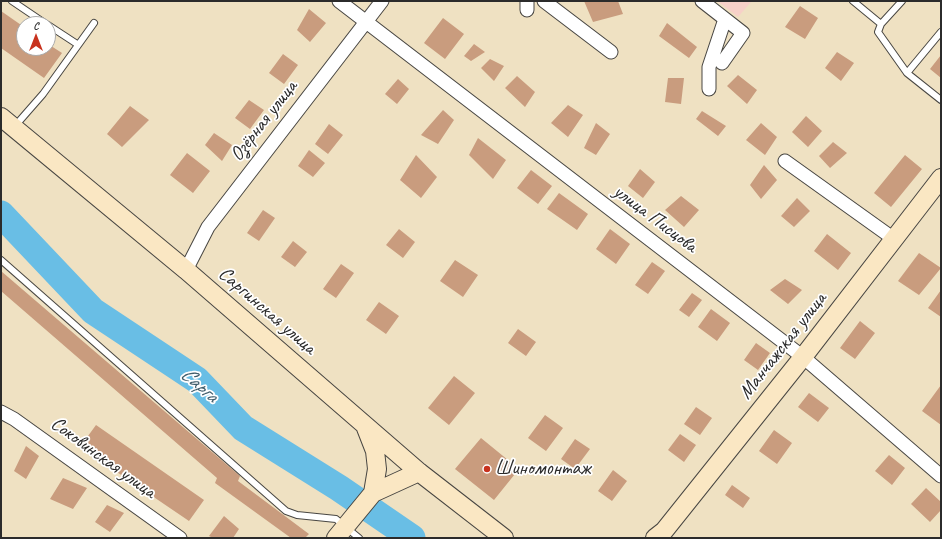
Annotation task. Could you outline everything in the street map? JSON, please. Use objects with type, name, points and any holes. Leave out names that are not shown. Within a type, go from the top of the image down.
[{"type":"street","name":"улица Писцова","points":[[339,1],[803,357],[941,476]]},
{"type":"street","name":"Озёрная улица","points":[[186,270],[208,227],[382,1]]},
{"type":"street","points":[[544,1],[611,52]]},
{"type":"street","points":[[702,1],[743,33],[722,63]]},
{"type":"street","points":[[709,89],[709,67],[725,19]]},
{"type":"street","name":"Саргинская улица","points":[[7,122],[186,270],[419,472],[504,538]]},
{"type":"street","points":[[785,161],[894,239]]},
{"type":"street","name":"Манчажская улица","points":[[655,538],[664,530],[803,357],[941,178]]},
{"type":"street","name":"Соковинская улица","points":[[1,412],[14,419],[180,538]]},
{"type":"street","points":[[366,427],[375,451],[377,469],[373,493]]},
{"type":"street","points":[[345,527],[373,493],[419,472]]},
{"type":"lane","points":[[12,1],[34,16]]},
{"type":"lane","points":[[853,1],[881,24]]},
{"type":"lane","points":[[902,1],[881,24],[878,32],[907,73],[941,100]]},
{"type":"lane","points":[[7,122],[43,94],[77,44],[94,23]]},
{"type":"lane","points":[[56,31],[77,44]]},
{"type":"lane","points":[[907,73],[941,32]]},
{"type":"lane","points":[[1,260],[286,511],[297,515],[336,520],[360,538]]},
{"type":"shaded area","points":[[717,1],[752,1],[738,17]]},
{"type":"building","points":[[584,1],[618,1],[623,14],[593,22]]},
{"type":"building","points":[[800,6],[818,18],[805,39],[785,27]]},
{"type":"building","points":[[309,9],[326,23],[310,42],[297,30]]},
{"type":"building","points":[[1,11],[16,21],[16,56],[56,56],[56,49],[62,53],[44,78],[1,48]]},
{"type":"building","points":[[443,18],[464,34],[445,59],[424,43]]},
{"type":"building","points":[[667,23],[697,47],[689,58],[659,36]]},
{"type":"building","points":[[474,44],[485,52],[471,61],[464,56]]},
{"type":"building","points":[[837,52],[854,63],[841,81],[825,68]]},
{"type":"building","points":[[283,54],[298,65],[284,84],[269,73]]},
{"type":"building","points":[[941,55],[941,78],[930,69]]},
{"type":"building","points":[[490,59],[504,66],[494,81],[481,68]]},
{"type":"building","points":[[738,75],[757,90],[747,104],[727,86]]},
{"type":"building","points":[[517,76],[535,92],[525,107],[505,88]]},
{"type":"building","points":[[668,78],[684,78],[681,104],[665,102]]},
{"type":"building","points":[[398,79],[409,89],[397,104],[385,94]]},
{"type":"building","points":[[249,100],[264,110],[250,129],[235,118]]},
{"type":"building","points":[[568,105],[583,115],[568,137],[551,123]]},
{"type":"building","points":[[130,106],[149,120],[122,147],[107,134]]},
{"type":"building","points":[[443,110],[454,120],[438,144],[421,135]]},
{"type":"building","points":[[702,111],[726,126],[718,136],[696,119]]},
{"type":"building","points":[[806,116],[822,131],[808,147],[792,132]]},
{"type":"building","points":[[596,123],[610,134],[596,155],[584,148]]},
{"type":"building","points":[[761,123],[777,137],[765,155],[746,140]]},
{"type":"building","points":[[329,124],[343,135],[328,154],[315,144]]},
{"type":"building","points":[[214,133],[232,145],[222,161],[205,145]]},
{"type":"building","points":[[478,138],[506,160],[493,179],[469,155]]},
{"type":"building","points":[[833,142],[847,153],[830,168],[819,156]]},
{"type":"building","points":[[309,150],[325,163],[313,177],[298,166]]},
{"type":"building","points":[[187,153],[210,171],[193,193],[170,175]]},
{"type":"building","points":[[416,155],[437,177],[421,198],[400,180]]},
{"type":"building","points":[[905,155],[922,169],[891,207],[874,193]]},
{"type":"building","points":[[764,165],[777,180],[761,199],[750,185]]},
{"type":"building","points":[[640,169],[655,182],[643,198],[628,186]]},
{"type":"building","points":[[531,170],[552,186],[538,204],[517,188]]},
{"type":"building","points":[[559,193],[588,214],[577,230],[547,209]]},
{"type":"building","points":[[681,196],[699,210],[684,227],[665,210]]},
{"type":"building","points":[[797,198],[810,211],[794,227],[781,216]]},
{"type":"building","points":[[263,210],[275,218],[259,241],[247,233]]},
{"type":"building","points":[[399,229],[415,242],[403,258],[386,245]]},
{"type":"building","points":[[610,229],[630,244],[616,264],[596,249]]},
{"type":"building","points":[[827,234],[851,253],[838,270],[814,251]]},
{"type":"building","points":[[293,241],[307,252],[295,267],[281,257]]},
{"type":"building","points":[[919,253],[941,268],[919,295],[898,281]]},
{"type":"building","points":[[455,260],[478,275],[463,297],[440,281]]},
{"type":"building","points":[[652,262],[665,271],[648,294],[635,285]]},
{"type":"building","points":[[341,264],[354,273],[336,298],[323,289]]},
{"type":"building","points":[[1,271],[240,476],[238,481],[309,534],[305,538],[291,538],[215,483],[217,478],[1,291]]},
{"type":"building","points":[[785,279],[802,290],[788,304],[770,290]]},
{"type":"building","points":[[941,290],[941,317],[928,308]]},
{"type":"building","points":[[692,293],[702,300],[689,317],[679,310]]},
{"type":"building","points":[[379,302],[399,316],[386,334],[366,320]]},
{"type":"building","points":[[711,309],[730,323],[717,341],[698,327]]},
{"type":"building","points":[[860,321],[875,333],[855,359],[840,348]]},
{"type":"building","points":[[518,329],[536,342],[526,356],[508,343]]},
{"type":"building","points":[[756,343],[770,353],[758,370],[744,360]]},
{"type":"building","points":[[454,376],[475,393],[449,425],[428,408]]},
{"type":"building","points":[[941,385],[941,425],[922,411]]},
{"type":"building","points":[[809,393],[829,408],[818,422],[798,407]]},
{"type":"building","points":[[696,407],[712,418],[700,435],[684,424]]},
{"type":"building","points":[[545,415],[563,428],[546,451],[528,438]]},
{"type":"building","points":[[96,425],[204,500],[189,521],[80,447]]},
{"type":"building","points":[[774,430],[792,443],[777,464],[759,451]]},
{"type":"building","points":[[680,434],[696,445],[684,462],[668,450]]},
{"type":"building","name":"Шиномонтаж","points":[[481,438],[519,469],[494,500],[455,469]]},
{"type":"building","points":[[575,439],[590,449],[575,469],[561,459]]},
{"type":"building","points":[[26,446],[39,456],[26,479],[14,471]]},
{"type":"building","points":[[889,455],[905,468],[892,485],[875,471]]},
{"type":"building","points":[[613,470],[627,481],[612,501],[598,491]]},
{"type":"building","points":[[63,478],[87,488],[73,509],[50,499]]},
{"type":"building","points":[[732,485],[750,498],[743,508],[725,495]]},
{"type":"building","points":[[926,488],[941,502],[941,510],[930,522],[911,504]]},
{"type":"building","points":[[107,505],[124,513],[110,532],[95,522]]},
{"type":"building","points":[[224,516],[239,529],[233,538],[213,538],[209,536]]},
{"type":"waterway","name":"Сарга","points":[[1,214],[93,311],[197,380],[243,428],[339,488],[412,538]]},
{"type":"place","name":"Шиномонтаж","points":[[487,469]]}]
